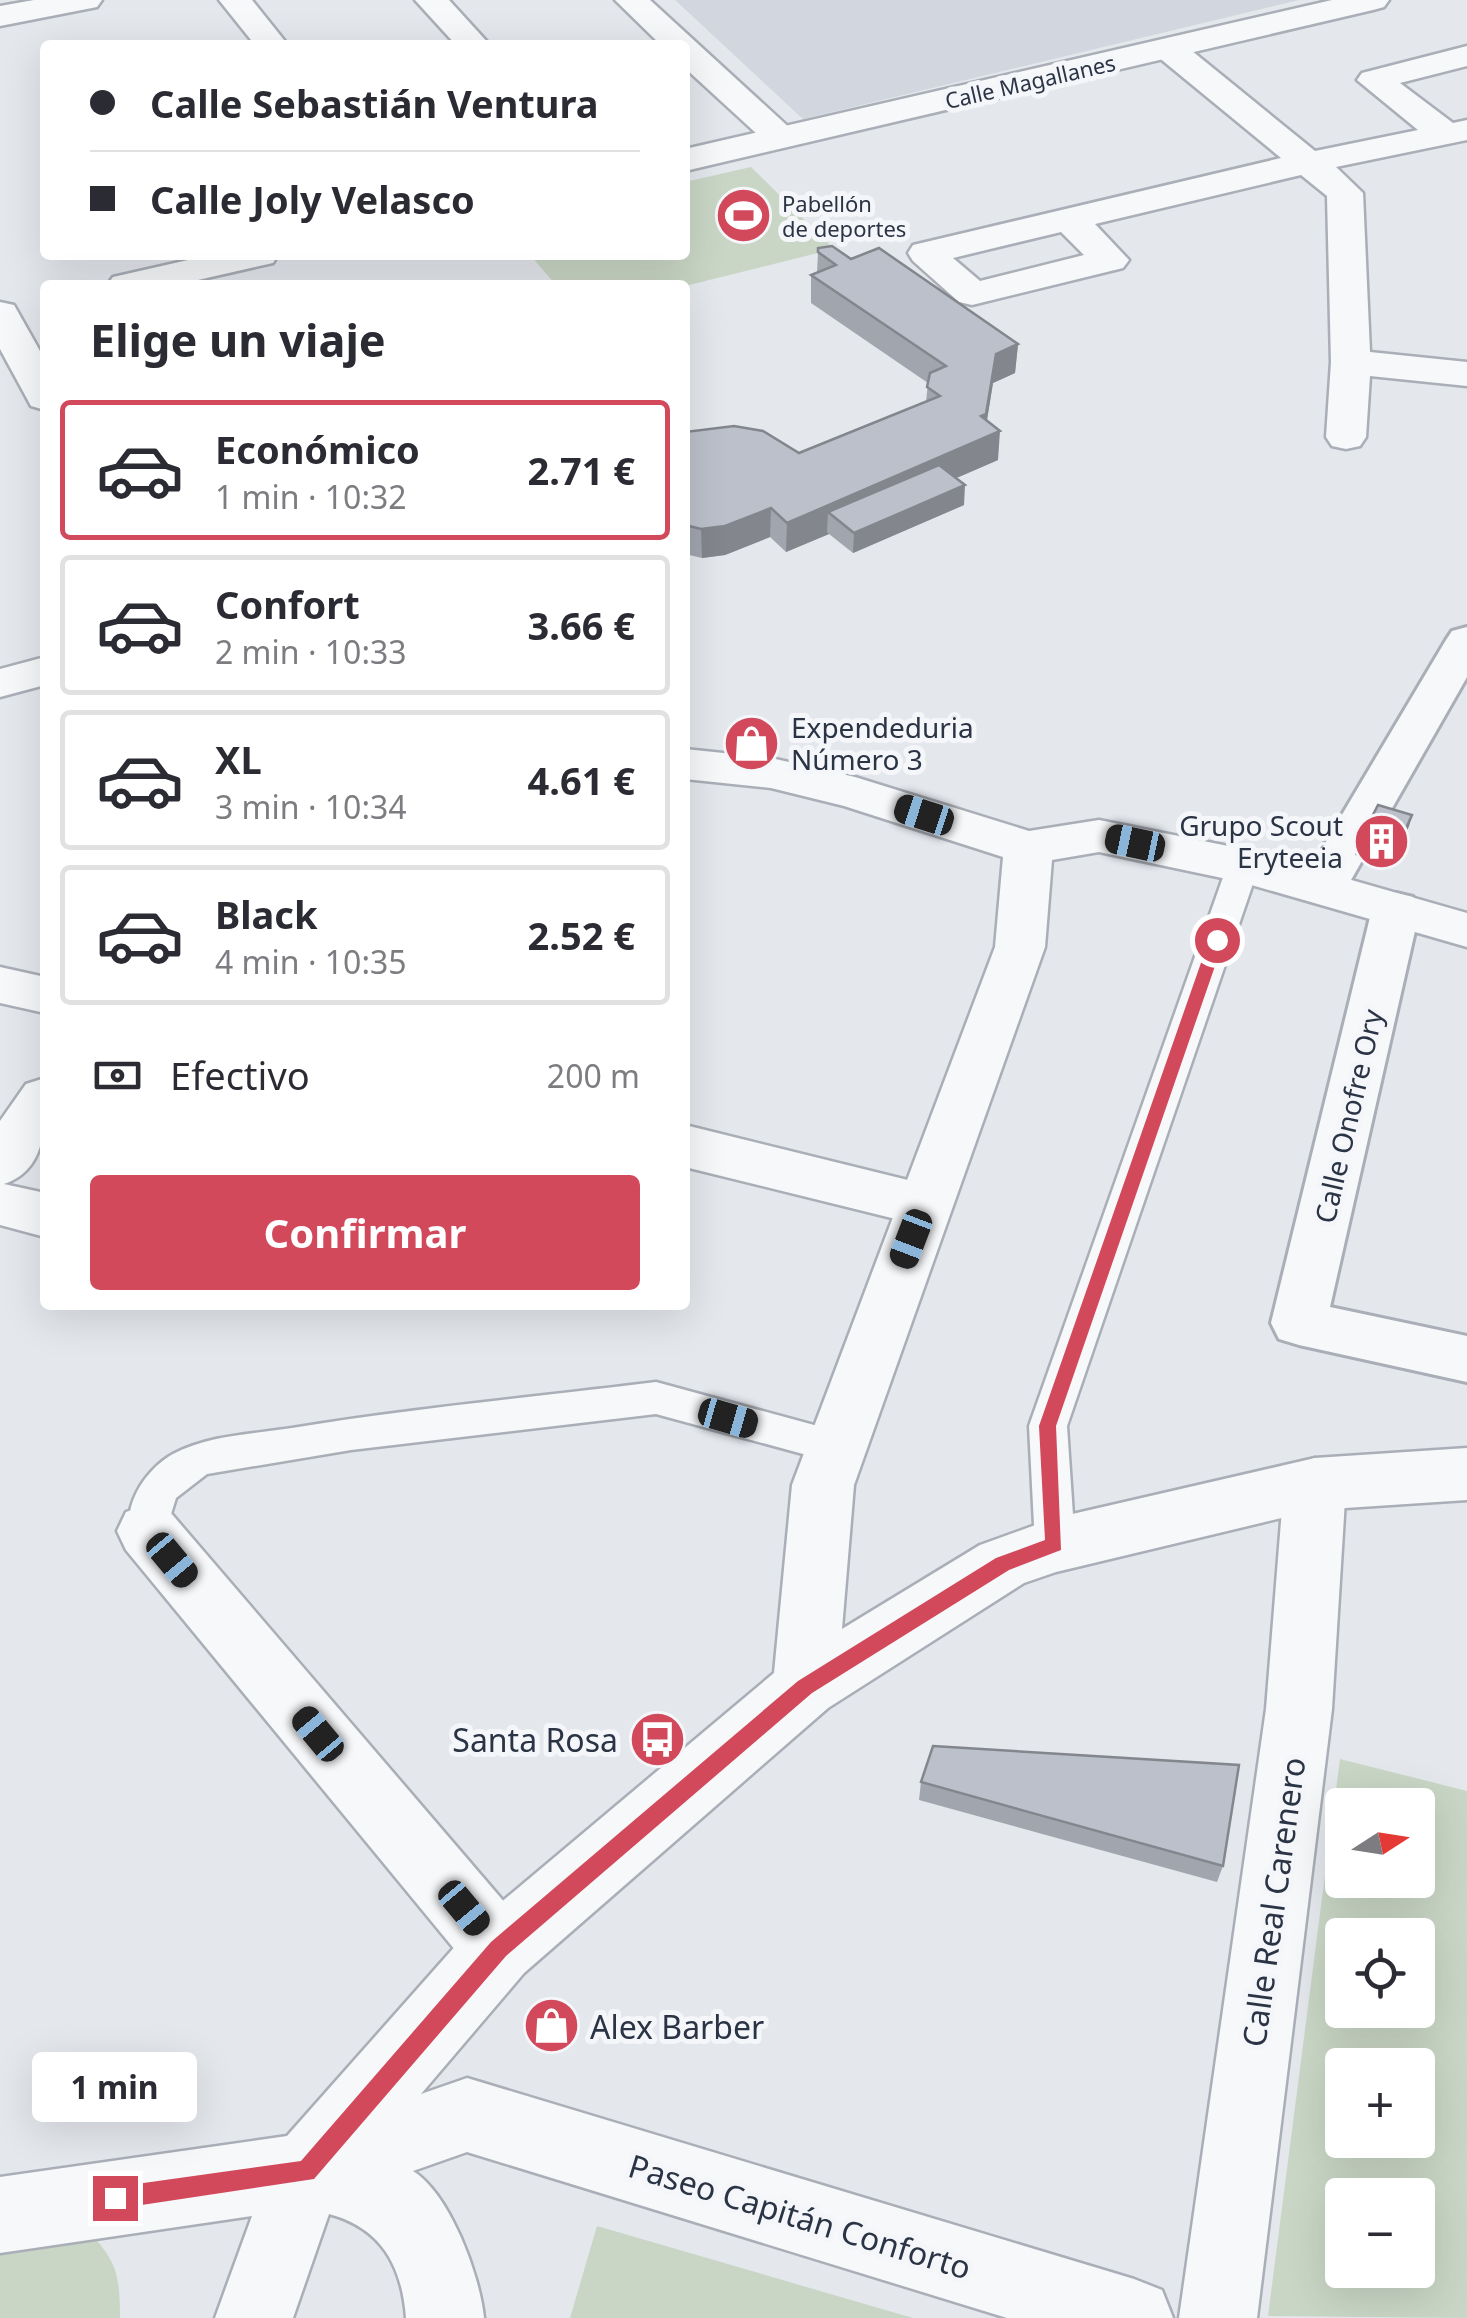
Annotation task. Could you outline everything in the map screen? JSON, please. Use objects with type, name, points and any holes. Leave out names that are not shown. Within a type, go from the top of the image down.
[{"type":"street","points":[[0,16],[86,0]]},
{"type":"street","points":[[235,0],[268,40]]},
{"type":"street","points":[[432,0],[469,40]]},
{"type":"street","points":[[631,0],[674,40]]},
{"type":"street","name":"Calle Magallanes","points":[[690,159],[1374,0]]},
{"type":"street","points":[[1168,50],[1345,193],[1351,362],[1346,437]]},
{"type":"street","points":[[690,54],[781,138]]},
{"type":"street","points":[[1460,132],[1374,80],[1467,56]]},
{"type":"street","points":[[1071,222],[1311,162],[1460,132]]},
{"type":"street","points":[[148,280],[238,260]]},
{"type":"street","points":[[11,311],[40,385]]},
{"type":"street","points":[[1351,362],[1467,374]]},
{"type":"street","points":[[1323,887],[1467,640]]},
{"type":"street","points":[[0,683],[40,673]]},
{"type":"street","points":[[690,765],[770,773],[827,786],[1028,848],[1099,836],[1243,866],[1467,930]]},
{"type":"street","points":[[805,1687],[823,1486],[1020,947],[1028,848]]},
{"type":"street","name":"Calle Onofre Ory","points":[[1396,910],[1300,1323],[1467,1359]]},
{"type":"street","points":[[0,985],[40,994]]},
{"type":"street","points":[[0,1164],[40,1105]]},
{"type":"street","points":[[690,1147],[924,1205]]},
{"type":"street","points":[[0,1204],[40,1214]]},
{"type":"street","points":[[254,2318],[306,2172],[498,1949],[805,1687],[1002,1564],[1055,1544],[1315,1484],[1466,1473]]},
{"type":"street","name":"Calle Real Carenero","points":[[1218,2318],[1299,1709],[1315,1484]]},
{"type":"street","points":[[148,1531],[498,1949]]},
{"type":"street","name":"Paseo Capitán Conforto","points":[[306,2172],[467,2115],[1134,2318]]},
{"type":"street","points":[[0,2214],[306,2172],[340,2178],[400,2207],[428,2256],[445,2318]]},
{"type":"lane","points":[[1055,1544],[1048,1426],[1243,866]]},
{"type":"lane","points":[[148,1531],[154,1496],[181,1467],[201,1459],[351,1434],[656,1398],[842,1428]]},
{"type":"shaded area","points":[[675,0],[1299,0],[803,119]]},
{"type":"green space","name":"Pabellón de deportes","points":[[751,167],[834,249],[690,285],[690,280],[552,280],[534,260],[690,260],[690,181]]},
{"type":"green space","points":[[1340,1759],[1467,1791],[1467,2318],[1268,2316],[1325,1875],[1325,1898],[1435,1898],[1435,1788],[1336,1788]]},
{"type":"green space","points":[[83,2226],[114,2267],[120,2318],[0,2318],[0,2239]]},
{"type":"green space","points":[[597,2226],[913,2318],[570,2318]]},
{"type":"building","points":[[832,246],[851,259],[879,248],[1018,344],[996,354],[986,414],[981,416],[1000,431],[787,523],[771,508],[725,526],[690,526],[690,431],[734,426],[763,431],[799,453],[940,396],[927,387],[930,373],[946,366],[811,275],[836,265],[818,248]]},
{"type":"building","points":[[939,465],[965,485],[854,533],[828,512]]},
{"type":"building","name":"Grupo Scout Eryteeia","points":[[1378,805],[1412,815],[1394,855],[1358,844]]},
{"type":"building","points":[[933,1746],[1239,1765],[1223,1866],[921,1782]]},
{"type":"place","name":"Pabellón de deportes","points":[[743,216]]},
{"type":"place","name":"Expendeduria Número 3","points":[[752,743]]},
{"type":"place","name":"Grupo Scout Eryteeia","points":[[1382,841]]},
{"type":"place","name":"Santa Rosa","points":[[657,1739]]},
{"type":"place","name":"Alex Barber","points":[[551,2026]]},
{"type":"route","points":[[115,2198],[306,2172],[498,1949],[805,1687],[1002,1564],[1055,1544],[1048,1426],[1217,940]]}]
